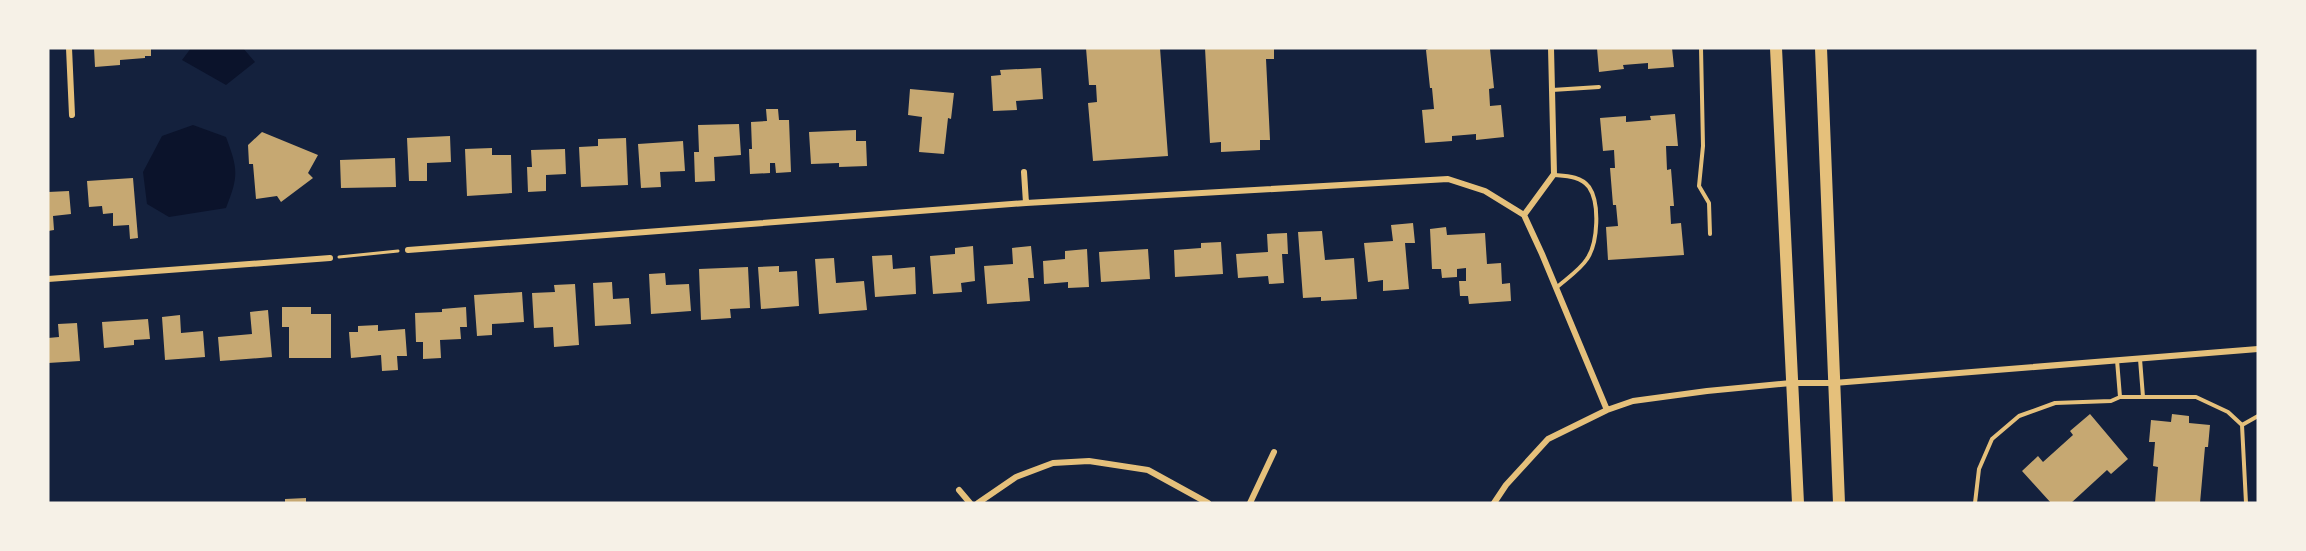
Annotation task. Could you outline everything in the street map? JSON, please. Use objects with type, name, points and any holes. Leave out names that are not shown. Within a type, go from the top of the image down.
[{"type":"highway","points":[[1776,48],[1798,503]]},
{"type":"highway","points":[[1821,48],[1839,503]]},
{"type":"street","points":[[69,48],[72,116]]},
{"type":"street","points":[[1524,215],[1554,175],[1551,48]]},
{"type":"street","points":[[1024,172],[1026,203]]},
{"type":"street","points":[[408,250],[1026,203],[1448,179],[1485,191],[1524,215],[1607,410]]},
{"type":"street","points":[[48,279],[330,258]]},
{"type":"street","points":[[1494,503],[1506,484],[1548,439],[1607,410],[1633,401],[1791,383],[1834,382],[2258,349]]},
{"type":"street","points":[[1250,503],[1274,452]]},
{"type":"street","points":[[978,503],[1016,477],[1034,470],[1053,463],[1089,461],[1148,470],[1208,503]]},
{"type":"street","points":[[959,490],[970,503]]},
{"type":"lane","points":[[1701,48],[1703,146],[1699,186],[1709,203],[1710,234]]},
{"type":"lane","points":[[1552,90],[1599,87]]},
{"type":"lane","points":[[1554,175],[1577,178],[1589,186],[1596,209],[1596,237],[1587,259],[1556,288]]},
{"type":"lane","points":[[2140,358],[2143,397]]},
{"type":"lane","points":[[2117,360],[2120,397]]},
{"type":"lane","points":[[1975,503],[1979,469],[1992,439],[2019,416],[2055,403],[2111,401],[2120,397],[2196,397],[2228,412],[2242,425],[2246,503]]},
{"type":"lane","points":[[2242,425],[2258,416]]},
{"type":"path","points":[[330,258],[408,250]]},
{"type":"water","points":[[191,48],[243,48],[255,62],[226,85],[182,60]]},
{"type":"water","points":[[193,125],[226,137],[235,165],[233,188],[226,208],[169,217],[147,204],[143,172],[162,136]]},
{"type":"building","points":[[94,48],[151,48],[151,56],[120,60],[120,65],[95,67]]},
{"type":"building","points":[[1086,48],[1160,48],[1168,156],[1093,161],[1088,103],[1097,102],[1096,85],[1089,85]]},
{"type":"building","points":[[1205,48],[1274,48],[1274,59],[1266,59],[1270,140],[1260,140],[1260,150],[1221,152],[1221,142],[1210,143]]},
{"type":"building","points":[[1431,48],[1490,49],[1494,88],[1489,89],[1490,106],[1501,105],[1504,137],[1476,140],[1476,134],[1452,136],[1452,141],[1425,143],[1422,110],[1434,109],[1426,50]]},
{"type":"building","points":[[1597,48],[1672,48],[1674,67],[1648,69],[1648,63],[1623,65],[1624,69],[1599,72]]},
{"type":"building","points":[[1041,68],[1043,99],[1016,101],[1017,110],[993,111],[991,76],[1001,75],[1000,70]]},
{"type":"building","points":[[910,89],[954,93],[951,119],[948,118],[944,154],[919,152],[922,117],[908,115]]},
{"type":"building","points":[[766,109],[778,109],[779,120],[789,120],[791,172],[776,173],[775,163],[770,163],[770,173],[750,174],[751,122],[767,121]]},
{"type":"building","points":[[1675,114],[1678,146],[1666,146],[1667,170],[1671,169],[1674,206],[1670,206],[1671,224],[1681,223],[1684,255],[1608,260],[1606,227],[1618,226],[1616,205],[1613,205],[1610,168],[1615,168],[1614,150],[1603,151],[1600,118],[1626,116],[1626,122],[1651,120],[1650,116]]},
{"type":"building","points":[[739,124],[741,155],[714,157],[715,181],[695,182],[694,152],[699,152],[698,125]]},
{"type":"building","points":[[856,130],[856,141],[866,141],[867,166],[839,167],[839,163],[811,164],[809,132]]},
{"type":"building","points":[[262,132],[318,155],[308,173],[313,178],[281,202],[277,196],[256,199],[253,164],[249,164],[248,145]]},
{"type":"building","points":[[450,136],[451,162],[427,163],[427,181],[409,181],[407,138]]},
{"type":"building","points":[[626,138],[628,185],[581,187],[579,147],[598,146],[598,139]]},
{"type":"building","points":[[683,141],[685,171],[660,172],[661,187],[641,188],[638,144]]},
{"type":"building","points":[[492,148],[492,155],[511,155],[512,193],[467,196],[465,149]]},
{"type":"building","points":[[565,149],[566,174],[546,175],[546,191],[528,192],[527,167],[532,167],[531,150]]},
{"type":"building","points":[[395,158],[396,187],[341,188],[340,160]]},
{"type":"building","points":[[133,178],[138,238],[130,239],[129,225],[113,226],[113,213],[103,214],[102,206],[89,207],[87,181]]},
{"type":"building","points":[[69,191],[71,214],[53,216],[54,230],[48,231],[48,192]]},
{"type":"building","points":[[1413,223],[1415,243],[1405,243],[1409,289],[1383,291],[1383,280],[1368,282],[1364,243],[1393,241],[1391,225]]},
{"type":"building","points":[[1446,227],[1447,235],[1485,233],[1487,264],[1501,263],[1502,284],[1510,283],[1511,301],[1469,304],[1468,296],[1460,296],[1459,281],[1466,281],[1466,268],[1457,269],[1457,277],[1442,278],[1441,269],[1432,269],[1430,229]]},
{"type":"building","points":[[1322,231],[1325,260],[1354,258],[1357,299],[1321,301],[1321,297],[1303,298],[1298,232]]},
{"type":"building","points":[[1287,233],[1288,254],[1282,254],[1284,283],[1269,284],[1268,276],[1238,278],[1236,254],[1268,252],[1267,234]]},
{"type":"building","points":[[1221,242],[1223,274],[1175,277],[1174,250],[1201,248],[1201,243]]},
{"type":"building","points":[[973,246],[975,281],[961,283],[962,292],[933,294],[930,256],[955,254],[955,248]]},
{"type":"building","points":[[1031,246],[1034,278],[1028,278],[1030,301],[987,304],[984,266],[1013,264],[1012,248]]},
{"type":"building","points":[[1087,249],[1089,287],[1068,288],[1068,282],[1044,284],[1043,261],[1065,259],[1065,251]]},
{"type":"building","points":[[1148,249],[1150,279],[1101,282],[1099,252]]},
{"type":"building","points":[[892,255],[893,269],[915,267],[916,294],[875,297],[872,256]]},
{"type":"building","points":[[834,258],[836,283],[864,281],[867,310],[819,314],[815,259]]},
{"type":"building","points":[[779,266],[779,272],[797,271],[799,306],[761,309],[758,267]]},
{"type":"building","points":[[748,267],[750,308],[730,309],[731,318],[701,320],[699,269]]},
{"type":"building","points":[[665,273],[666,285],[689,284],[691,311],[651,314],[649,274]]},
{"type":"building","points":[[612,282],[613,299],[629,298],[631,324],[595,326],[593,283]]},
{"type":"building","points":[[575,284],[579,345],[554,347],[553,327],[534,328],[532,293],[555,292],[554,285]]},
{"type":"building","points":[[522,292],[524,322],[492,324],[492,335],[477,336],[474,295]]},
{"type":"building","points":[[282,307],[311,307],[311,314],[331,314],[331,358],[289,358],[289,327],[282,327]]},
{"type":"building","points":[[466,307],[467,327],[460,327],[461,339],[440,340],[441,358],[423,359],[423,342],[416,342],[415,313],[442,312],[442,309]]},
{"type":"building","points":[[268,310],[272,357],[220,361],[218,337],[252,334],[250,312]]},
{"type":"building","points":[[180,315],[181,333],[203,331],[205,357],[165,360],[162,317]]},
{"type":"building","points":[[148,319],[150,339],[134,340],[134,345],[104,348],[102,322]]},
{"type":"building","points":[[77,323],[80,361],[48,363],[48,338],[59,337],[58,324]]},
{"type":"building","points":[[378,325],[378,331],[405,329],[407,356],[397,356],[398,370],[382,371],[381,355],[351,358],[349,332],[358,332],[358,326]]},
{"type":"building","points":[[2090,414],[2128,459],[2111,474],[2107,470],[2071,503],[2051,503],[2022,471],[2038,456],[2043,462],[2073,435],[2070,431]]},
{"type":"building","points":[[2172,414],[2189,416],[2189,423],[2210,425],[2208,447],[2205,447],[2200,503],[2155,503],[2158,467],[2153,466],[2155,442],[2149,442],[2151,420],[2171,422]]},
{"type":"building","points":[[306,498],[306,503],[285,503],[285,499]]}]
